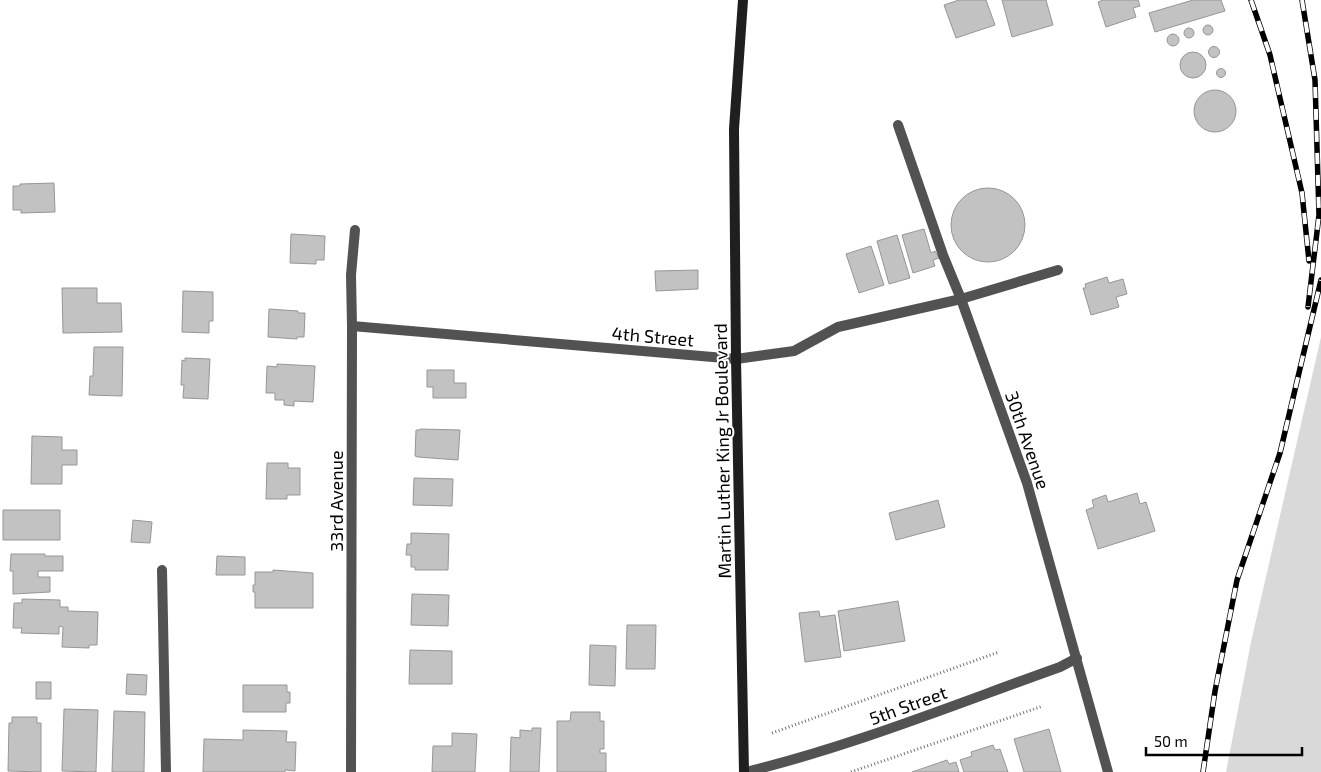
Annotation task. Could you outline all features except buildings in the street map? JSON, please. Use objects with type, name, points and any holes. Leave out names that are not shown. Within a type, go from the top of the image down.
[{"type":"main road","name":"Martin Luther King Jr Boulevard","points":[[743,0],[734,129],[736,360],[745,772]]},
{"type":"street","name":"30th Avenue","points":[[898,125],[943,255],[961,298],[1027,483],[1108,772]]},
{"type":"street","name":"33rd Avenue","points":[[352,772],[351,275],[356,230]]},
{"type":"street","name":"4th Street","points":[[352,326],[736,360],[794,351],[838,327],[961,298],[1058,270]]},
{"type":"street","points":[[162,570],[166,772]]},
{"type":"street","name":"5th Street","points":[[745,772],[785,763],[867,737],[1060,667],[1077,658]]},
{"type":"path","points":[[772,733],[1000,652]]},
{"type":"path","points":[[851,772],[1043,706]]},
{"type":"shaded area","points":[[1321,337],[1321,772],[1226,772],[1251,642]]},
{"type":"railway","points":[[1251,0],[1270,55],[1302,193],[1309,261]]},
{"type":"railway","points":[[1302,0],[1315,80],[1319,215],[1308,307]]},
{"type":"railway","points":[[1203,772],[1215,691],[1237,580],[1280,453],[1321,280]]}]
